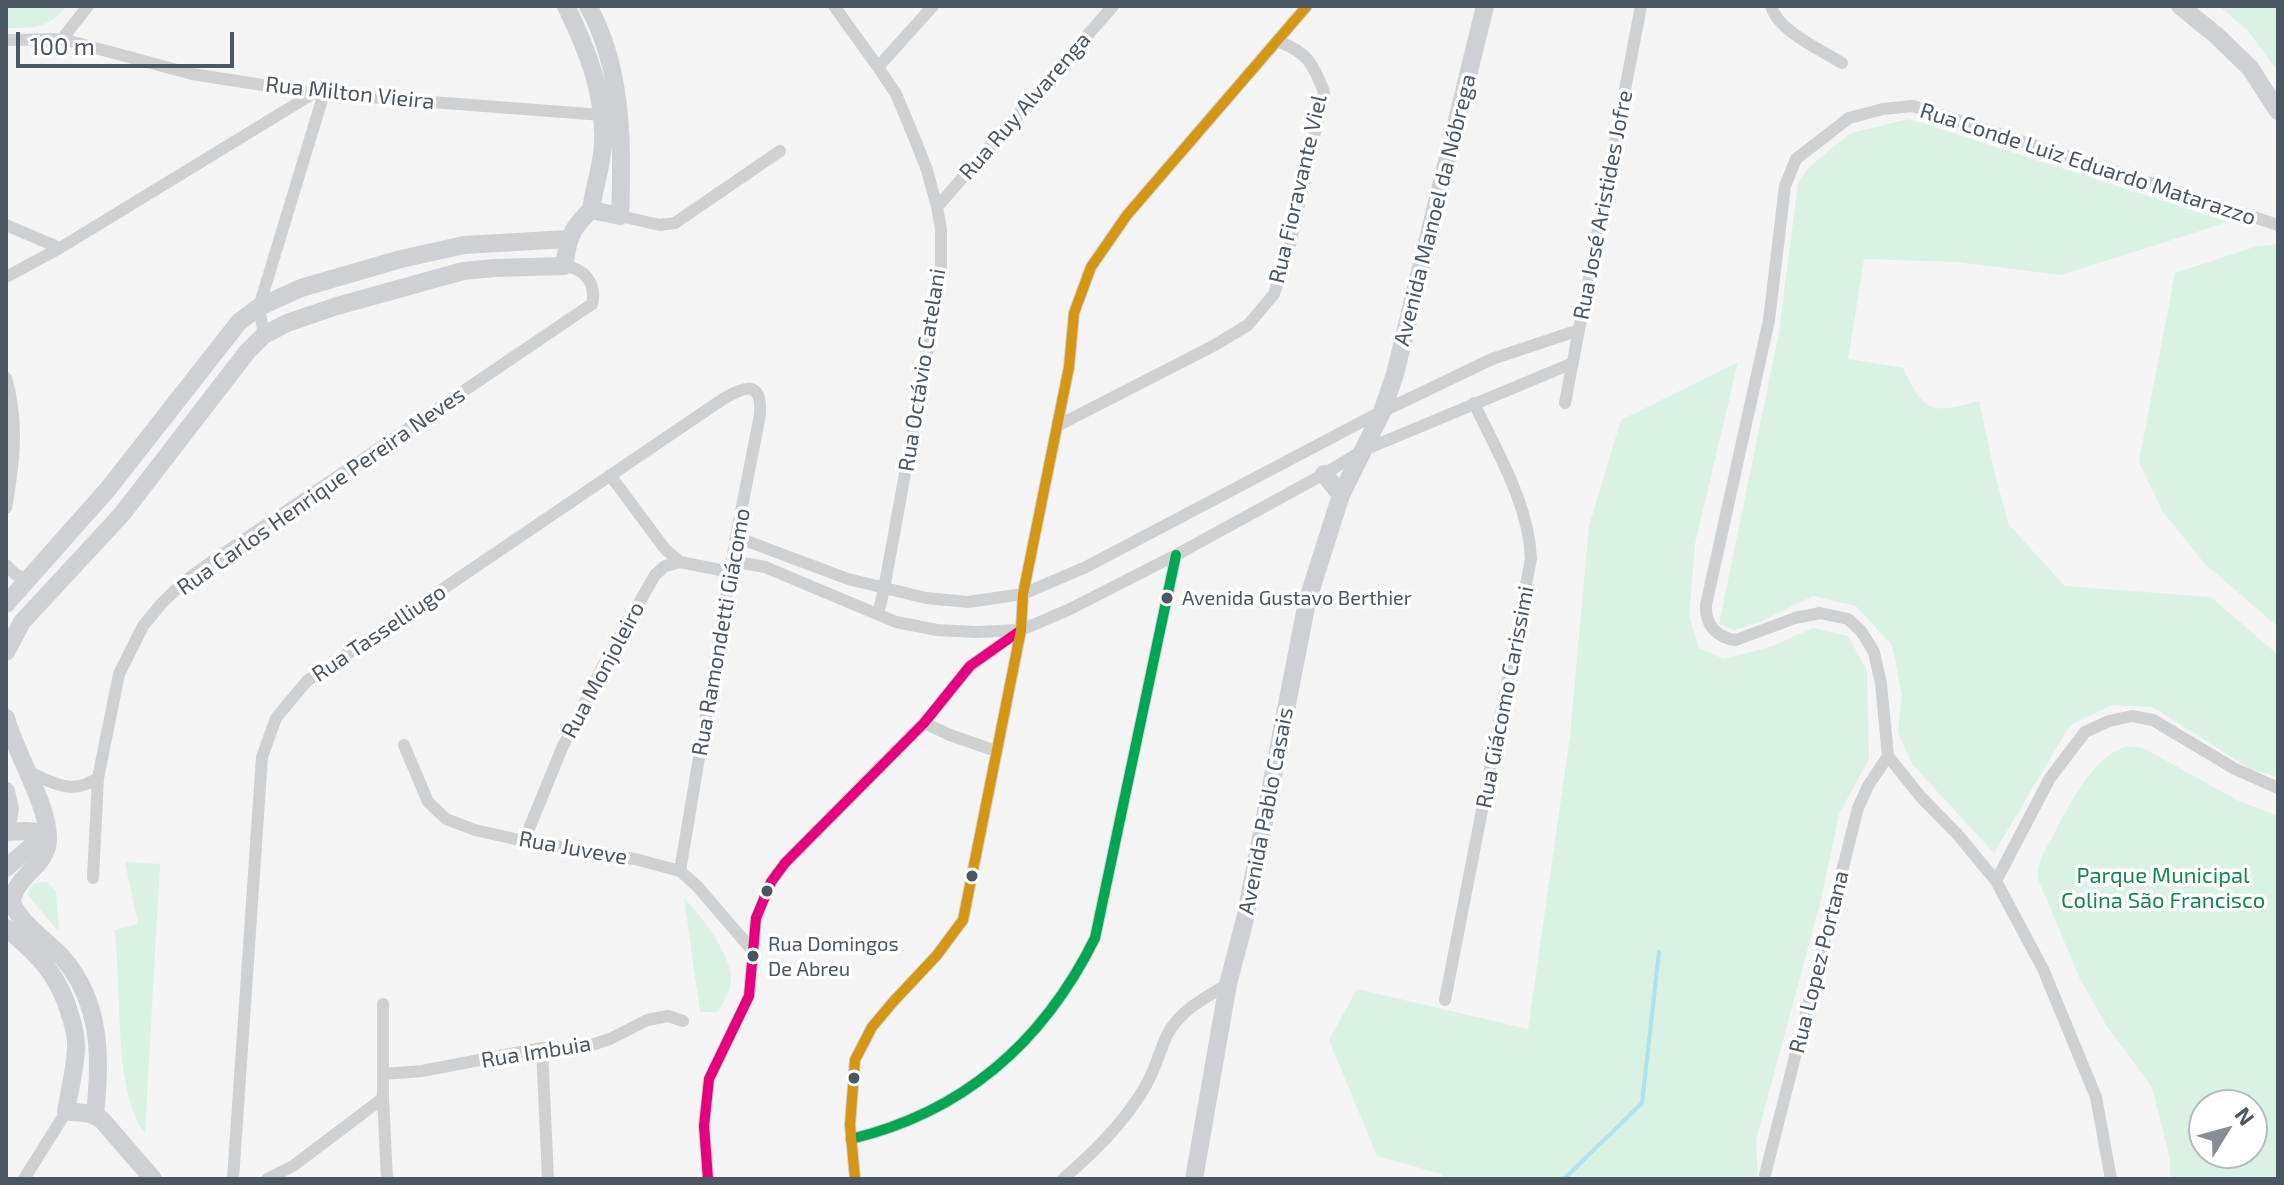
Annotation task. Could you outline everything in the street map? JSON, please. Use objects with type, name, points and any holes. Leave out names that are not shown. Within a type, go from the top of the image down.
[{"type":"street","points":[[62,39],[88,6]]},
{"type":"street","points":[[6,652],[22,622],[122,514],[247,352],[264,335],[287,323],[337,306],[463,271],[564,266],[573,228],[591,210],[603,144],[602,115],[595,79],[585,45],[566,6]]},
{"type":"street","points":[[588,6],[598,23],[617,93],[622,177],[620,216]]},
{"type":"street","name":"Rua Octávio Catelani","points":[[834,6],[896,94],[927,170],[941,229],[941,276],[878,614]]},
{"type":"street","points":[[878,67],[933,6]]},
{"type":"street","name":"Rua Ruy Alvarenga","points":[[937,207],[1113,6]]},
{"type":"street","points":[[855,1179],[850,1125],[855,1060],[872,1027],[937,955],[963,920],[1021,630],[1023,594],[1069,367],[1074,313],[1091,267],[1127,215],[1307,6]]},
{"type":"street","name":"Avenida Manoel da Nóbrega","points":[[1364,450],[1395,374],[1485,6]]},
{"type":"street","name":"Rua José Aristides Jofre","points":[[1565,403],[1641,6]]},
{"type":"street","points":[[1771,6],[1773,14],[1785,27],[1842,63]]},
{"type":"street","points":[[2180,6],[2250,68],[2278,111]]},
{"type":"street","name":"Rua Milton Vieira","points":[[6,40],[62,39],[192,74],[319,93],[602,115]]},
{"type":"street","name":"Rua Fioravante Viel","points":[[1057,426],[1248,325],[1274,294],[1291,241],[1324,92],[1316,70],[1298,49],[1277,41]]},
{"type":"street","points":[[6,277],[319,93]]},
{"type":"street","points":[[264,335],[259,307],[319,93]]},
{"type":"street","name":"Rua Conde Luiz Eduardo Matarazzo","points":[[1888,756],[1881,684],[1874,652],[1861,631],[1848,619],[1820,613],[1795,618],[1736,640],[1717,633],[1706,615],[1769,320],[1785,186],[1796,159],[1849,118],[1883,109],[1913,106],[2278,225]]},
{"type":"street","points":[[591,210],[660,225],[675,223],[780,151]]},
{"type":"street","points":[[599,173],[615,173],[622,177]]},
{"type":"street","points":[[6,225],[60,248]]},
{"type":"street","points":[[6,604],[134,457],[239,322],[259,307],[301,288],[401,259],[464,245],[568,239]]},
{"type":"street","name":"Rua Carlos Henrique Pereira Neves","points":[[93,878],[98,778],[119,674],[143,626],[186,580],[592,304],[594,296],[589,279],[581,270],[564,266]]},
{"type":"street","points":[[736,537],[848,579],[926,598],[968,602],[1023,594],[1099,560],[1382,412],[1492,359],[1579,330]]},
{"type":"street","points":[[708,1179],[704,1126],[709,1079],[749,996],[756,918],[771,882],[785,863],[924,723],[970,666],[1021,630],[1068,610],[1176,555],[1364,450],[1573,363]]},
{"type":"street","points":[[6,378],[13,399],[16,436],[6,508]]},
{"type":"street","name":"Rua Tasselliugo","points":[[233,1179],[262,757],[276,718],[307,681],[610,475],[742,388],[751,388],[758,393]]},
{"type":"street","name":"Rua Ramondetti Giácomo","points":[[680,871],[736,537],[760,415],[758,393]]},
{"type":"street","name":"Rua Giácomo Carissimi","points":[[1445,1000],[1531,559],[1528,527],[1521,507],[1474,403]]},
{"type":"street","name":"Avenida Pablo Casais","points":[[1194,1179],[1228,984],[1245,919],[1307,602],[1341,495],[1364,450]]},
{"type":"street","points":[[1324,474],[1341,495]]},
{"type":"street","points":[[610,475],[665,549],[680,562],[765,567],[896,622],[937,630],[1021,630]]},
{"type":"street","points":[[851,1139],[878,1133],[945,1105],[986,1077],[1028,1039],[1080,968],[1095,938],[1176,555]]},
{"type":"street","name":"Rua Monjoleiro","points":[[524,841],[562,748],[633,610],[655,575],[665,566],[680,562]]},
{"type":"street","points":[[6,565],[28,580]]},
{"type":"street","points":[[1996,881],[2050,778],[2085,732],[2109,721],[2132,716],[2153,720],[2235,769],[2278,788]]},
{"type":"street","points":[[6,718],[42,811],[47,833],[45,851],[15,888],[12,903],[21,917],[63,958],[87,995],[97,1029],[99,1051],[95,1115]]},
{"type":"street","points":[[924,723],[996,751]]},
{"type":"street","name":"Rua Juveve","points":[[404,745],[428,802],[446,819],[475,830],[524,841],[635,859],[680,871],[697,886],[752,950]]},
{"type":"street","points":[[1888,756],[1996,881],[2043,969],[2096,1097],[2111,1179]]},
{"type":"street","name":"Rua Lopez Portana","points":[[1765,1175],[1858,808],[1888,756]]},
{"type":"street","points":[[26,771],[72,788],[83,787],[98,778]]},
{"type":"street","points":[[6,791],[10,809],[6,830],[47,833]]},
{"type":"street","points":[[6,868],[47,833]]},
{"type":"street","points":[[6,928],[54,974],[76,1035],[77,1049],[66,1112],[24,1179]]},
{"type":"street","points":[[1063,1179],[1119,1124],[1146,1085],[1167,1035],[1179,1017],[1228,984]]},
{"type":"street","points":[[383,1004],[387,1179]]},
{"type":"street","name":"Rua Imbuia","points":[[384,1074],[422,1071],[542,1048],[585,1047],[610,1039],[647,1020],[668,1016],[683,1021]]},
{"type":"street","points":[[542,1048],[548,1179]]},
{"type":"street","points":[[77,1049],[99,1051]]},
{"type":"street","points":[[267,1179],[293,1166],[383,1098]]},
{"type":"street","points":[[66,1112],[95,1115],[153,1179]]},
{"type":"green space","points":[[6,6],[67,6],[40,26],[6,28]]},
{"type":"green space","points":[[2219,6],[2278,6],[2278,71],[2247,30]]},
{"type":"green space","points":[[1909,119],[2228,222],[2061,275],[1956,262],[1864,259],[1848,359],[1903,368],[1918,394],[1932,407],[1950,408],[1979,401],[2009,525],[2065,586],[2211,597],[2278,655],[2278,777],[2250,769],[2153,707],[2112,705],[2070,725],[1994,853],[1912,764],[1898,732],[1902,695],[1892,645],[1856,606],[1813,596],[1758,623],[1734,630],[1719,624],[1779,332],[1798,183],[1810,166],[1851,133]]},
{"type":"green space","points":[[2278,244],[2278,627],[2205,564],[2163,512],[2139,462],[2175,273],[2254,247]]},
{"type":"green space","points":[[1738,362],[1695,544],[1689,616],[1699,648],[1724,659],[1770,647],[1813,628],[1848,636],[1867,671],[1869,759],[1839,814],[1821,900],[1756,1140],[1758,1179],[1442,1179],[1441,1174],[1377,1156],[1329,1040],[1357,989],[1528,1029],[1570,736],[1589,526],[1621,420]]},
{"type":"green space","name":"Parque Municipal Colina São Francisco","points":[[2128,746],[2143,748],[2239,801],[2278,816],[2278,1179],[2170,1179],[2170,1159],[2152,1087],[2106,1025],[2080,979],[2038,879],[2038,868],[2077,793],[2100,763],[2113,752]]},
{"type":"green space","points":[[125,862],[160,864],[145,1133],[128,1092],[120,1036],[114,930],[138,924]]},
{"type":"green space","points":[[47,882],[56,891],[59,932],[28,895],[29,888],[35,883]]},
{"type":"green space","points":[[684,898],[707,925],[727,961],[731,982],[718,1012],[700,1012]]},
{"type":"waterway","points":[[1564,1179],[1642,1103],[1659,952]]},
{"type":"transit line","points":[[855,1179],[850,1125],[855,1060],[872,1027],[937,955],[963,920],[1021,630],[1023,594],[1069,367],[1074,313],[1091,267],[1127,215],[1307,6]]},
{"type":"transit line","points":[[851,1139],[930,1111],[964,1091],[1025,1040],[1075,975],[1095,938],[1176,555]]},
{"type":"transit line","points":[[708,1179],[704,1126],[709,1079],[749,996],[756,918],[771,882],[785,863],[924,723],[970,666],[1021,630]]},
{"type":"place","name":"Avenida Gustavo Berthier","points":[[1167,598]]},
{"type":"place","name":"Rua Domingos De Abreu","points":[[753,956]]}]
